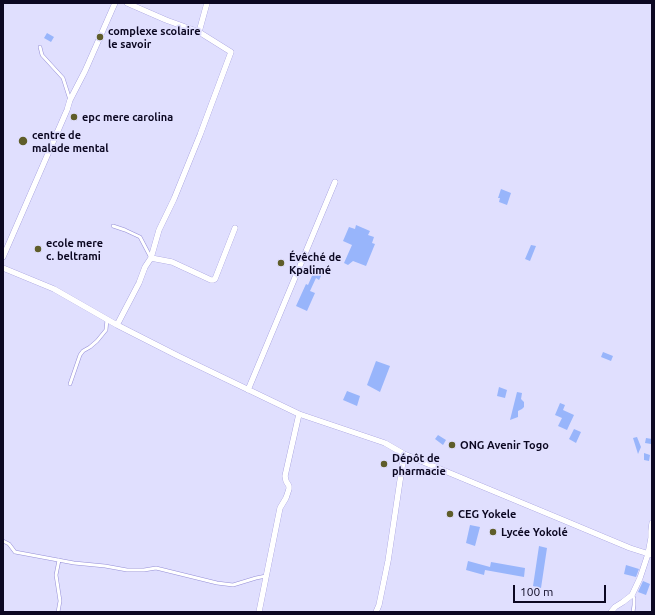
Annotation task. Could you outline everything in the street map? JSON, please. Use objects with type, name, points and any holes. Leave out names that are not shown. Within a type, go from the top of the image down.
[{"type":"street","points":[[3,257],[70,100],[85,71],[115,3]]},
{"type":"street","points":[[117,325],[139,283],[145,267],[151,258],[159,230],[174,199],[230,52],[199,32],[127,3]]},
{"type":"street","points":[[199,32],[207,3]]},
{"type":"street","points":[[248,390],[334,182]]},
{"type":"street","points":[[151,258],[172,262],[213,280],[235,228]]},
{"type":"street","points":[[3,268],[54,289],[117,325],[299,414],[385,443],[404,454],[650,555]]},
{"type":"street","points":[[259,612],[280,508],[289,489],[285,476],[299,414]]},
{"type":"street","points":[[376,612],[379,605],[388,561],[404,454]]},
{"type":"street","points":[[611,612],[614,607],[632,595],[640,578],[650,555],[652,523]]},
{"type":"lane","points":[[40,47],[42,55],[63,78],[70,100]]},
{"type":"lane","points":[[113,226],[125,230],[140,238],[151,258]]},
{"type":"lane","points":[[70,384],[83,351],[97,341],[106,330],[107,319]]},
{"type":"lane","points":[[3,541],[9,544],[15,552],[127,570],[156,568],[217,583],[233,585],[266,576]]},
{"type":"lane","points":[[58,560],[56,575],[60,601],[58,612]]},
{"type":"lane","points":[[632,595],[634,598],[633,612]]},
{"type":"building","points":[[47,33],[54,37],[51,42],[44,38]]},
{"type":"building","points":[[501,189],[511,193],[507,205],[499,202],[500,198],[498,198]]},
{"type":"building","points":[[356,225],[370,231],[368,235],[374,237],[372,243],[375,244],[366,266],[353,261],[348,265],[344,263],[352,245],[343,241],[349,227],[355,229]]},
{"type":"building","points":[[531,245],[536,246],[530,261],[525,259]]},
{"type":"building","points":[[315,269],[323,272],[319,280],[316,278],[310,291],[315,293],[307,311],[296,306]]},
{"type":"building","points":[[603,352],[613,356],[611,361],[601,357]]},
{"type":"building","points":[[376,361],[390,366],[380,392],[367,385]]},
{"type":"building","points":[[499,387],[507,390],[505,398],[497,396]]},
{"type":"building","points":[[347,391],[360,396],[357,406],[343,400]]},
{"type":"building","points":[[517,392],[522,393],[521,399],[524,402],[524,407],[518,411],[518,417],[510,420]]},
{"type":"building","points":[[560,403],[565,405],[563,410],[574,415],[567,430],[558,426],[562,418],[555,415]]},
{"type":"building","points":[[574,429],[581,432],[576,443],[569,439]]},
{"type":"building","points":[[438,435],[446,440],[443,445],[435,439]]},
{"type":"building","points":[[637,437],[641,447],[638,454],[633,438]]},
{"type":"building","points":[[646,438],[652,439],[651,444],[645,443]]},
{"type":"building","points":[[644,453],[650,455],[649,461],[644,460]]},
{"type":"building","points":[[470,525],[480,527],[475,546],[466,543]]},
{"type":"building","points":[[539,546],[547,548],[541,588],[533,586]]},
{"type":"building","points":[[468,561],[490,567],[491,562],[525,568],[524,577],[485,570],[484,575],[466,570]]},
{"type":"building","points":[[626,565],[639,569],[636,577],[624,574]]},
{"type":"building","points":[[643,581],[650,584],[646,595],[638,592]]},
{"type":"place","name":"complexe scolaire le savoir","points":[[100,37]]},
{"type":"place","name":"epc mere carolina","points":[[74,117]]},
{"type":"place","name":"centre de malade mental","points":[[23,141]]},
{"type":"place","name":"ecole mere c. beltrami","points":[[38,249]]},
{"type":"place","name":"Évêché de Kpalimé","points":[[281,263]]},
{"type":"place","name":"ONG Avenir Togo","points":[[452,445]]},
{"type":"place","name":"Dépôt de pharmacie","points":[[384,464]]},
{"type":"place","name":"CEG Yokele","points":[[450,514]]},
{"type":"place","name":"Lycée Yokolé","points":[[493,532]]}]
